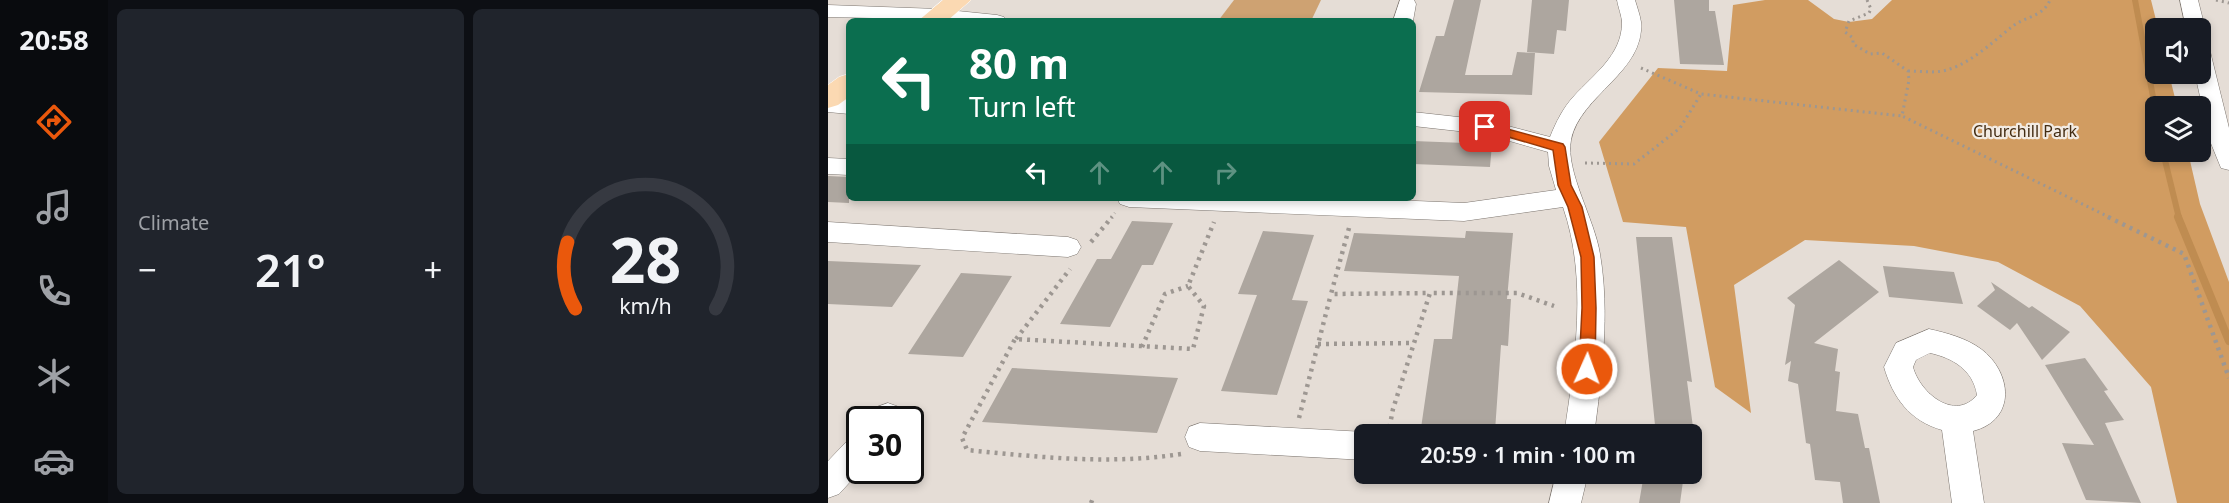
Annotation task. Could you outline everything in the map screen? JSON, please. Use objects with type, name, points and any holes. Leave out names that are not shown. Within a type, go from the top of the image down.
[{"type":"main road","points":[[934,18],[959,0]]},
{"type":"main road","points":[[828,99],[846,84]]},
{"type":"street","points":[[1581,424],[1586,389],[1588,268],[1584,234],[1564,185],[1559,147],[1569,119],[1580,100],[1621,60],[1632,38],[1632,15],[1626,0]]},
{"type":"street","points":[[2189,0],[2193,18]]},
{"type":"street","points":[[828,11],[934,18]]},
{"type":"street","points":[[2208,84],[2221,141],[2229,162]]},
{"type":"street","points":[[828,105],[846,107]]},
{"type":"street","points":[[1416,118],[1485,127],[1559,147]]},
{"type":"street","points":[[828,166],[846,167]]},
{"type":"street","points":[[1199,201],[1464,212],[1570,197]]},
{"type":"street","points":[[828,231],[1068,247]]},
{"type":"street","points":[[1956,420],[1968,503]]},
{"type":"street","points":[[1200,437],[1354,445]]},
{"type":"street","points":[[828,483],[846,463]]},
{"type":"street","points":[[1566,503],[1570,484]]},
{"type":"path","points":[[1867,0],[1871,9],[1869,13],[1849,21],[1845,32],[1853,38],[1853,44],[1870,54],[1882,53],[1908,71],[1938,72],[1952,69],[2002,37],[2014,25],[2034,17],[2047,7],[2050,0]]},
{"type":"path","points":[[2216,0],[2229,3]]},
{"type":"path","points":[[1641,68],[1701,94],[1902,116],[1946,135],[2184,254],[2229,378]]},
{"type":"path","points":[[1902,116],[1909,80],[1908,71]]},
{"type":"path","points":[[1585,163],[1634,164],[1680,128],[1701,94]]},
{"type":"path","points":[[1142,346],[1165,294],[1188,286],[1222,202]]},
{"type":"path","points":[[1292,442],[1354,207]]},
{"type":"path","points":[[1188,286],[1203,306],[1193,349],[1015,339],[962,438],[968,450],[1103,461],[1157,459],[1187,452],[1200,437]]},
{"type":"path","points":[[1390,424],[1431,293]]},
{"type":"path","points":[[1331,294],[1517,293],[1554,306]]},
{"type":"path","points":[[1318,344],[1414,343]]},
{"type":"shaded area","points":[[1234,0],[1321,0],[1312,18],[1220,18]]},
{"type":"green space","name":"Churchill Park","points":[[1765,0],[1808,0],[1834,19],[1849,22],[1872,19],[1892,0],[2151,0],[2156,18],[2145,18],[2145,84],[2172,84],[2174,96],[2145,96],[2145,162],[2190,162],[2200,204],[2229,282],[2229,503],[2177,503],[2151,387],[2080,306],[1998,262],[1914,246],[1805,240],[1734,285],[1751,413],[1715,387],[1686,227],[1623,222],[1599,142],[1658,68],[1727,71],[1733,5]]},
{"type":"building","points":[[1454,0],[1481,0],[1465,75],[1512,75],[1517,52],[1535,53],[1532,95],[1419,92],[1436,36],[1444,36]]},
{"type":"building","points":[[1532,0],[1569,0],[1566,31],[1557,30],[1554,54],[1527,52]]},
{"type":"building","points":[[1674,0],[1709,0],[1709,11],[1715,11],[1724,65],[1680,64]]},
{"type":"building","points":[[1416,141],[1492,144],[1490,167],[1416,164]]},
{"type":"building","points":[[828,176],[846,177],[846,201],[849,203],[828,202]]},
{"type":"building","points":[[1132,221],[1173,223],[1153,265],[1142,265],[1110,327],[1060,324],[1097,259],[1111,259]]},
{"type":"building","points":[[1263,231],[1314,235],[1292,300],[1308,301],[1277,395],[1221,391],[1257,295],[1238,294]]},
{"type":"building","points":[[1466,231],[1513,233],[1507,299],[1511,299],[1508,346],[1501,345],[1495,424],[1422,424],[1434,339],[1452,339],[1459,276],[1344,271],[1354,233],[1465,238]]},
{"type":"building","points":[[1636,237],[1672,237],[1692,382],[1687,381],[1693,424],[1655,424]]},
{"type":"building","points":[[1839,260],[1879,292],[1814,343],[1838,349],[1835,371],[1840,372],[1836,411],[1858,414],[1865,448],[1869,448],[1880,503],[1843,503],[1840,482],[1815,480],[1810,444],[1806,443],[1798,384],[1788,381],[1791,361],[1785,365],[1795,305],[1787,298]]},
{"type":"building","points":[[828,261],[921,265],[892,307],[828,304]]},
{"type":"building","points":[[1883,266],[1954,272],[1963,304],[1889,297]]},
{"type":"building","points":[[961,273],[1012,276],[963,357],[908,354]]},
{"type":"building","points":[[1991,282],[2070,332],[2042,360],[2017,323],[2010,330],[1977,306],[1995,290]]},
{"type":"building","points":[[2085,358],[2108,390],[2104,391],[2124,420],[2105,423],[2141,503],[2086,500],[2062,443],[2094,445],[2045,365]]},
{"type":"building","points":[[1012,368],[1178,378],[1157,433],[982,422]]},
{"type":"building","points":[[1642,484],[1683,484],[1680,503],[1639,503]]},
{"type":"waterway","points":[[2135,0],[2153,96]]},
{"type":"waterway","points":[[2165,162],[2179,218]]},
{"type":"waterway","points":[[2178,217],[2229,341]]},
{"type":"route","points":[[1485,127],[1559,147],[1564,185],[1575,207],[1584,234],[1587,257],[1589,308],[1587,369]]}]
